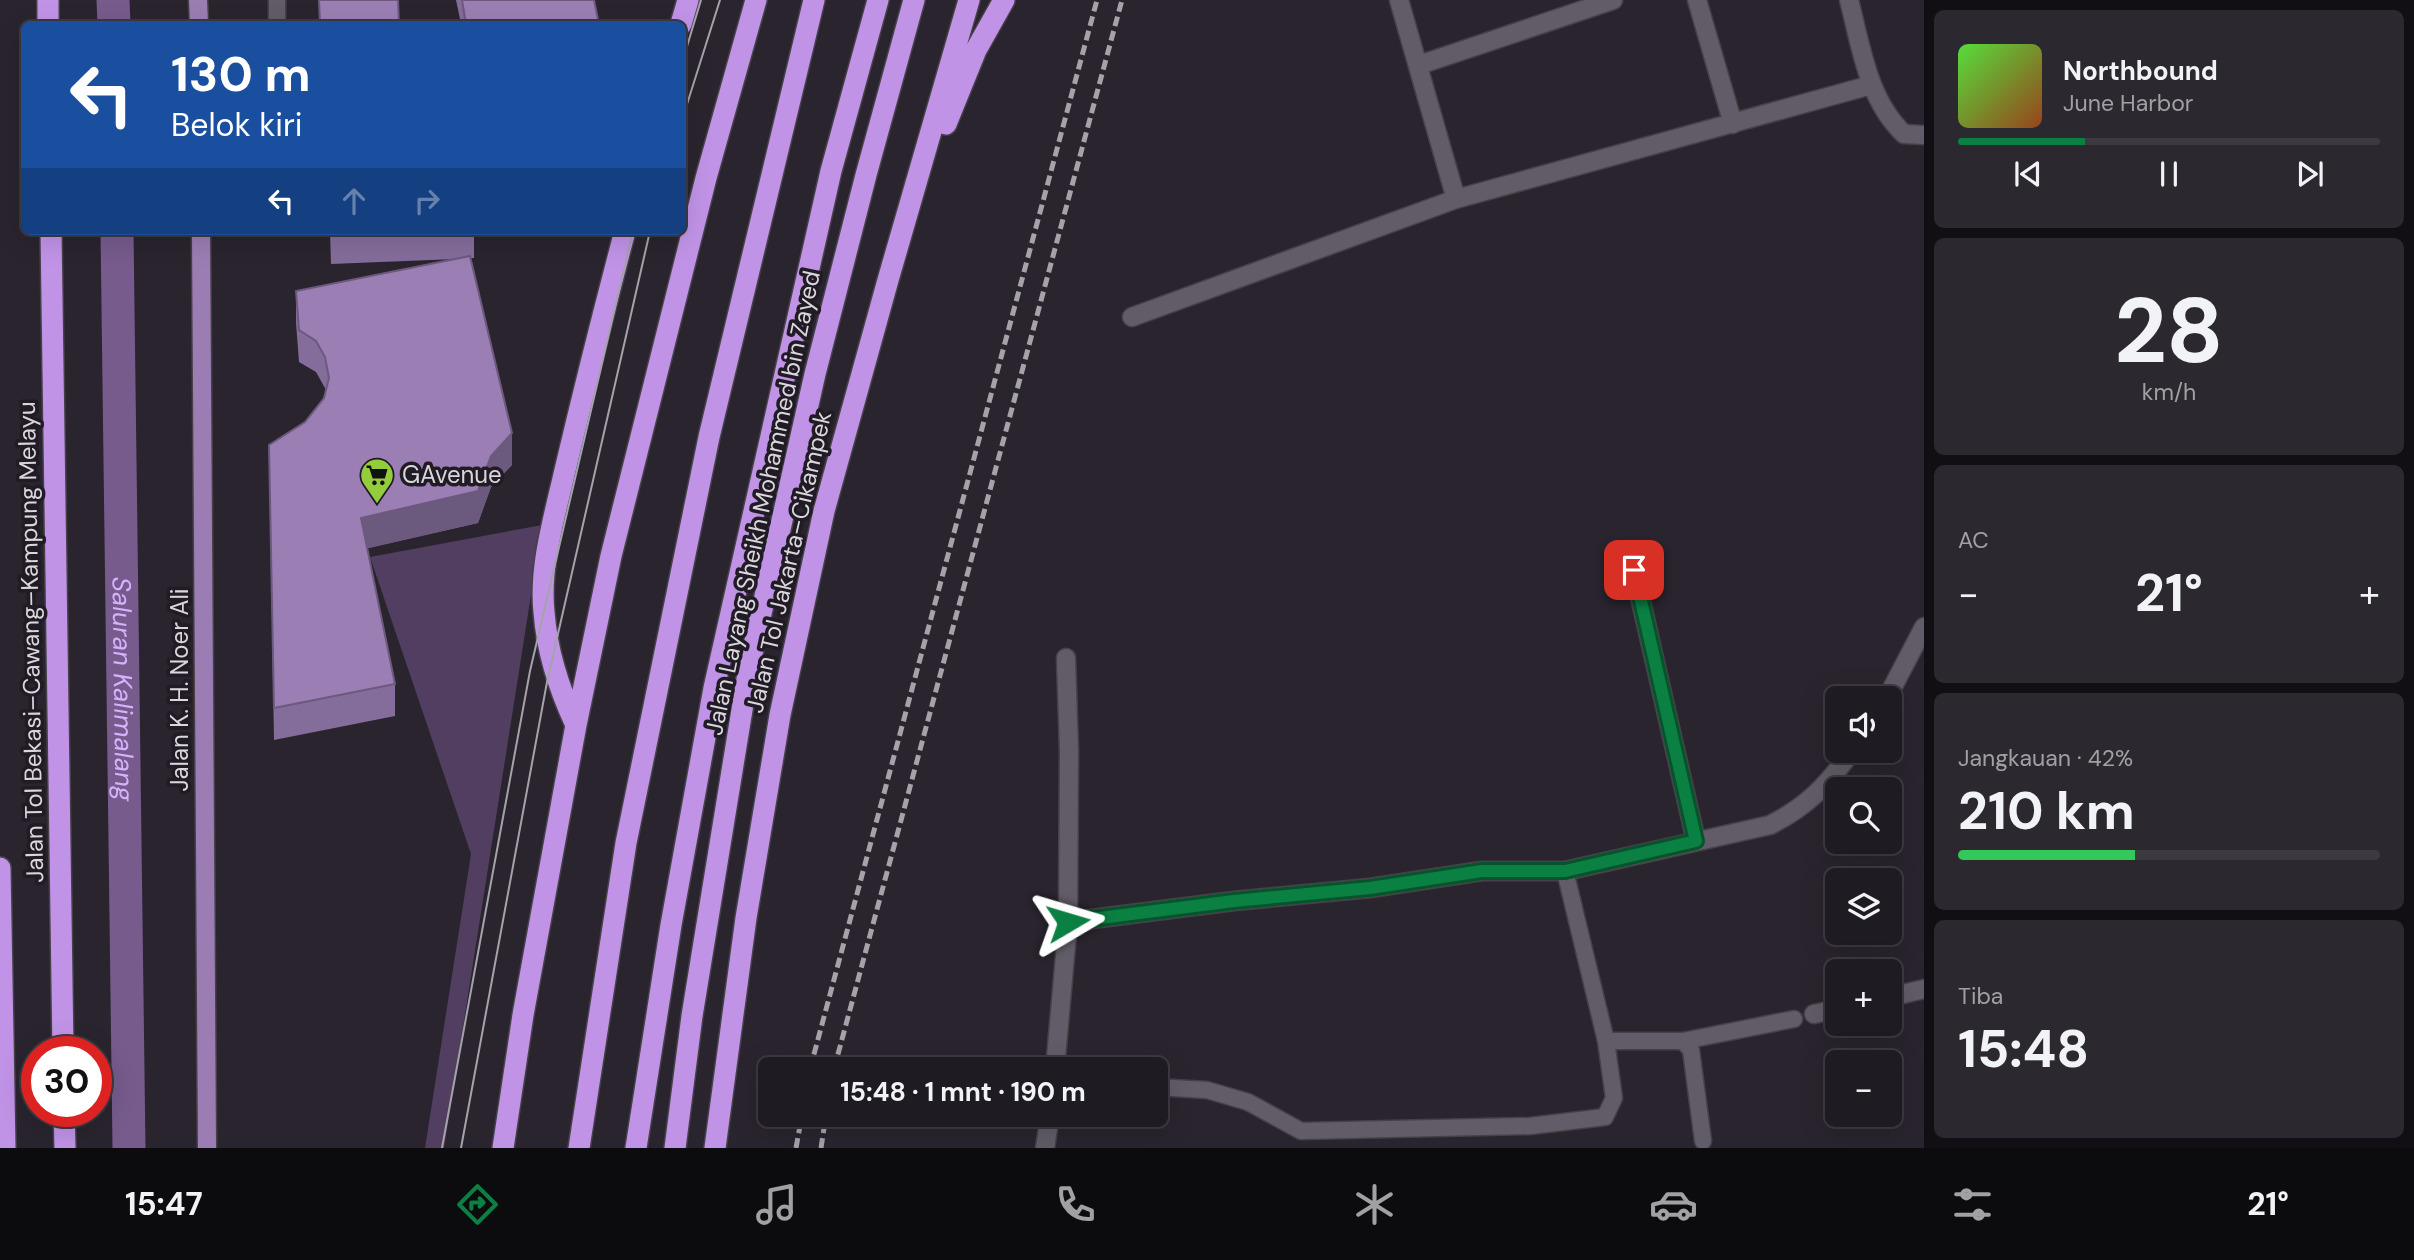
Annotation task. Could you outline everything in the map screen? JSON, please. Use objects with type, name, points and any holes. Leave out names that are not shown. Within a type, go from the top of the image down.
[{"type":"highway","points":[[48,0],[48,21]]},
{"type":"highway","points":[[682,21],[688,0]]},
{"type":"highway","points":[[503,1148],[523,1015],[576,725],[611,556],[706,178],[756,0]]},
{"type":"highway","points":[[579,1148],[626,842],[709,437],[814,0]]},
{"type":"highway","name":"Jalan Layang Sheikh Mohammed bin Zayed","points":[[636,1148],[671,926],[714,688],[831,171],[877,0]]},
{"type":"highway","name":"Jalan Layang Sheikh Mohammed bin Zayed","points":[[675,1148],[692,1016],[749,667],[816,374],[914,0]]},
{"type":"highway","name":"Jalan Tol Jakarta–Cikampek","points":[[715,1148],[746,918],[779,715],[824,511],[887,280],[969,0]]},
{"type":"highway","points":[[887,280],[959,89],[976,50],[1004,0]]},
{"type":"highway","name":"Jalan Tol Bekasi–Cawang–Kampung Melayu","points":[[51,235],[63,1036]]},
{"type":"highway","points":[[576,725],[556,678],[543,611],[544,592],[556,510],[590,360],[624,235]]},
{"type":"highway","name":"Jalan Tol Bekasi–Cawang–Kampung Melayu","points":[[0,867],[5,1148]]},
{"type":"highway","points":[[64,1127],[65,1148]]},
{"type":"main road","points":[[198,0],[199,21]]},
{"type":"main road","name":"Jalan K. H. Noer Ali","points":[[201,235],[207,1148]]},
{"type":"street","points":[[1399,0],[1456,199]]},
{"type":"street","points":[[1419,65],[1613,0]]},
{"type":"street","points":[[1697,0],[1733,124]]},
{"type":"street","points":[[1849,0],[1871,85],[1890,121],[1904,134],[1924,135]]},
{"type":"street","points":[[1132,317],[1456,199],[1871,85]]},
{"type":"street","points":[[1634,570],[1696,841]]},
{"type":"street","points":[[1893,686],[1924,627]]},
{"type":"street","points":[[1056,1057],[1068,922],[1069,751],[1066,658]]},
{"type":"street","points":[[1068,922],[1234,901],[1370,888],[1482,871],[1565,871],[1770,825],[1812,799],[1842,763]]},
{"type":"street","points":[[1902,994],[1924,989]]},
{"type":"street","points":[[1814,1014],[1825,1012]]},
{"type":"street","points":[[1045,1148],[1048,1127]]},
{"type":"lane","points":[[277,0],[277,21]]},
{"type":"lane","points":[[1168,1088],[1207,1090],[1248,1102],[1301,1131],[1530,1126],[1605,1117],[1614,1098],[1606,1041],[1565,871]]},
{"type":"lane","points":[[1606,1041],[1683,1041],[1794,1019]]},
{"type":"lane","points":[[1683,1041],[1689,1044],[1691,1050],[1703,1141]]},
{"type":"shaded area","points":[[542,525],[444,1148],[425,1148],[471,854],[370,557]]},
{"type":"building","points":[[319,0],[398,0],[399,21],[320,21]]},
{"type":"building","points":[[462,0],[594,0],[598,21],[466,21]]},
{"type":"building","name":"GAvenue","points":[[470,256],[512,433],[491,456],[478,491],[361,518],[395,684],[274,708],[269,445],[305,422],[324,398],[329,378],[325,357],[316,341],[299,330],[296,291]]},
{"type":"waterway","name":"Saluran Kalimalang","points":[[113,0],[114,21]]},
{"type":"waterway","name":"Saluran Kalimalang","points":[[117,235],[129,1148]]},
{"type":"tram line","points":[[686,50],[701,0]]},
{"type":"tram line","points":[[686,107],[720,0]]},
{"type":"tram line","points":[[442,1148],[530,671],[632,235]]},
{"type":"tram line","points":[[461,1148],[547,682],[649,235]]},
{"type":"railway","points":[[813,1057],[1097,0]]},
{"type":"railway","points":[[837,1057],[1122,0]]},
{"type":"railway","points":[[796,1148],[800,1127]]},
{"type":"railway","points":[[821,1148],[824,1127]]},
{"type":"place","name":"GAvenue","points":[[377,505]]},
{"type":"route","points":[[1068,922],[1234,901],[1370,888],[1482,871],[1565,871],[1696,841],[1634,570]]}]
